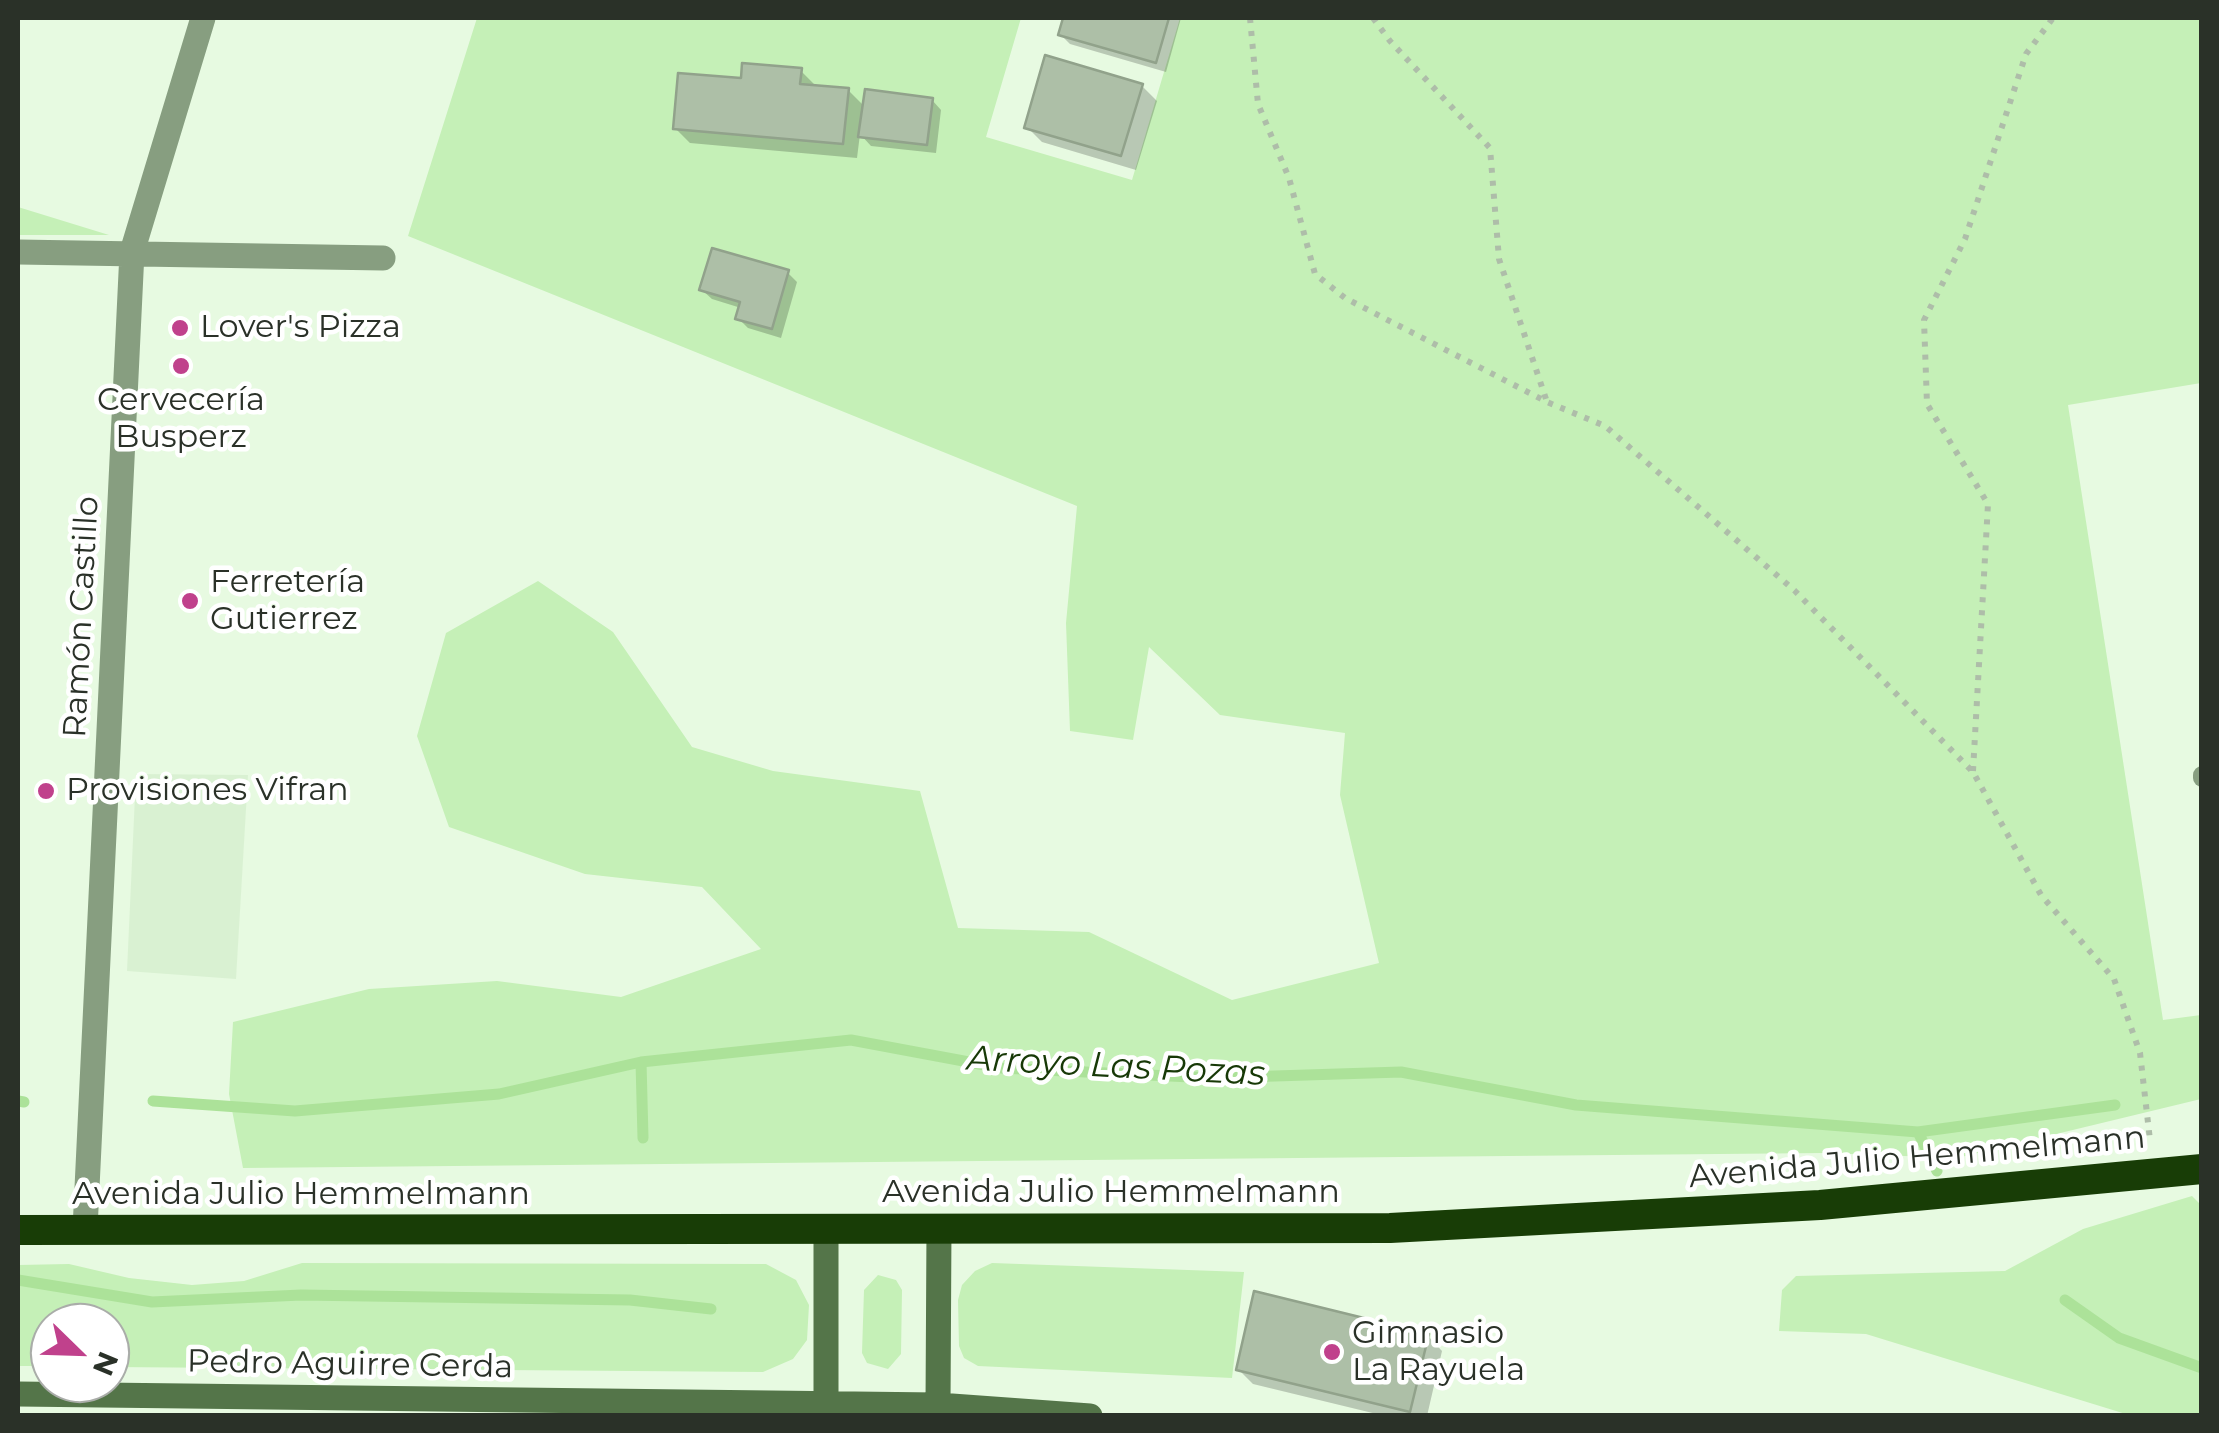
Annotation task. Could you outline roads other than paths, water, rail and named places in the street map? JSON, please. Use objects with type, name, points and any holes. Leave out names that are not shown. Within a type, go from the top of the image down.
[{"type":"highway","name":"Avenida Julio Hemmelmann","points":[[18,1230],[1390,1228],[1820,1205],[2202,1169]]},
{"type":"street","name":"Ramón Castillo","points":[[85,1229],[132,252],[203,18]]},
{"type":"street","points":[[18,252],[383,258]]},
{"type":"street","points":[[938,1410],[939,1226]]},
{"type":"street","points":[[826,1228],[826,1410]]},
{"type":"street","name":"Pedro Aguirre Cerda","points":[[18,1394],[1090,1416]]},
{"type":"waterway","name":"Arroyo Las Pozas","points":[[153,1101],[295,1111],[499,1094],[641,1062],[851,1040],[1001,1068],[1212,1078],[1401,1072],[1576,1105],[1918,1132],[1937,1171]]},
{"type":"waterway","points":[[641,1062],[643,1138]]},
{"type":"waterway","name":"Arroyo Las Pozas","points":[[18,1101],[24,1102]]},
{"type":"waterway","points":[[1918,1132],[2115,1105]]},
{"type":"waterway","points":[[18,1280],[152,1302],[301,1295],[630,1300],[711,1309]]},
{"type":"waterway","name":"Arroyo Las Pozas","points":[[2065,1300],[2119,1338],[2202,1368]]},
{"type":"place","name":"Lover's Pizza","points":[[180,328]]},
{"type":"place","name":"Cervecería Busperz","points":[[181,366]]},
{"type":"place","name":"Ferretería Gutierrez","points":[[190,601]]},
{"type":"place","name":"Provisiones Vifran","points":[[46,791]]},
{"type":"place","name":"Gimnasio La Rayuela","points":[[1332,1352]]}]
